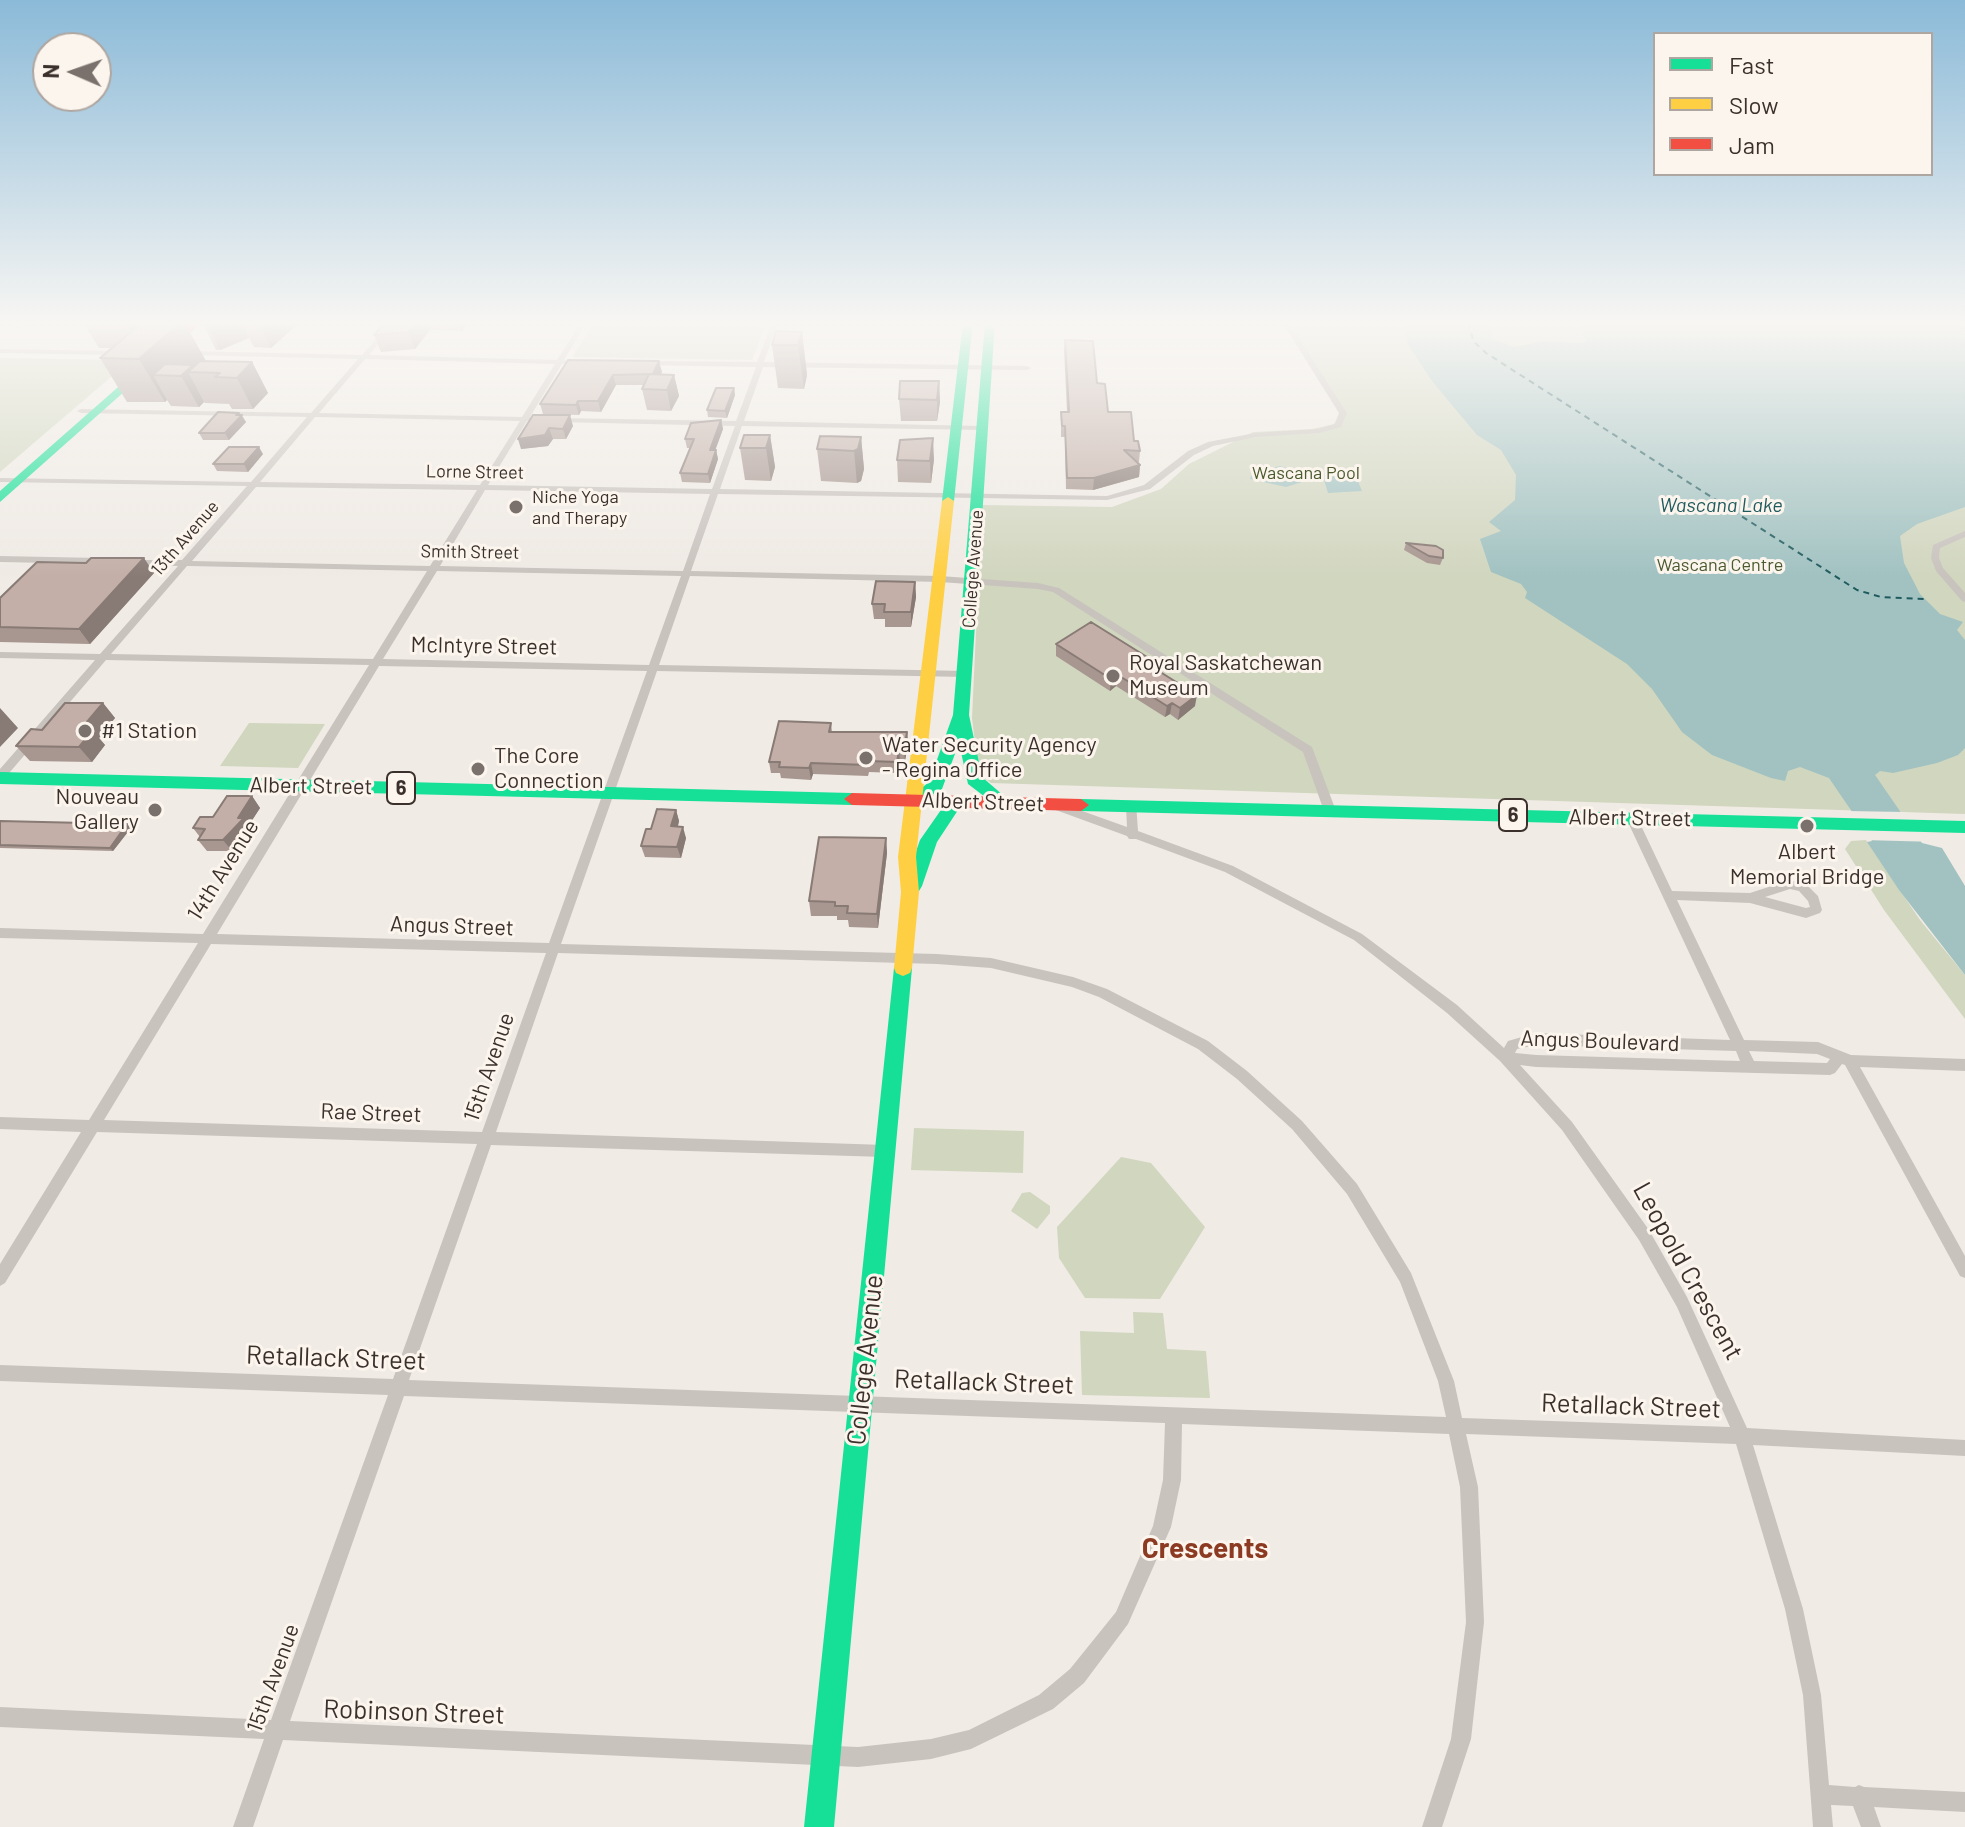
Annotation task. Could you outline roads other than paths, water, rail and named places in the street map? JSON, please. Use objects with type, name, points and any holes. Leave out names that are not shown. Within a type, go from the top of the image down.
[{"type":"main road","points":[[5,484],[93,407]]},
{"type":"main road","name":"College Avenue","points":[[819,1827],[904,959],[910,892],[907,857],[959,407]]},
{"type":"main road","name":"College Avenue","points":[[915,800],[936,785],[961,715],[984,407]]},
{"type":"main road","points":[[961,715],[974,780],[1003,802]]},
{"type":"main road","name":"Albert Street","points":[[0,777],[1965,827]]},
{"type":"main road","name":"College Avenue","points":[[910,892],[929,840],[956,801]]},
{"type":"street","name":"13th Avenue","points":[[0,777],[321,407]]},
{"type":"street","name":"14th Avenue","points":[[0,1278],[531,407]]},
{"type":"street","name":"15th Avenue","points":[[243,1827],[746,407]]},
{"type":"street","name":"Lorne Street","points":[[5,484],[253,484],[977,499],[1107,498],[1147,487],[1191,453],[1211,444],[1255,435],[1326,430],[1338,425],[1343,413],[1339,407]]},
{"type":"street","points":[[88,412],[537,420]]},
{"type":"street","points":[[550,420],[982,428]]},
{"type":"street","points":[[1965,534],[1936,547],[1935,558],[1939,569],[1965,599]]},
{"type":"street","name":"Smith Street","points":[[0,559],[940,579],[972,584],[1038,586],[1056,590],[1308,750],[1330,811]]},
{"type":"street","name":"McIntyre Street","points":[[0,655],[966,674]]},
{"type":"street","name":"Leopold Crescent","points":[[1050,804],[1229,869],[1358,937],[1432,992],[1505,1057],[1567,1126],[1644,1235],[1682,1302],[1742,1436],[1794,1609],[1812,1695],[1823,1827]]},
{"type":"street","points":[[1132,806],[1133,836]]},
{"type":"street","points":[[1639,818],[1668,895],[1750,1067]]},
{"type":"street","points":[[1668,895],[1750,898],[1806,913],[1816,910],[1814,899],[1803,888],[1790,884],[1750,898]]},
{"type":"street","name":"Angus Street","points":[[0,933],[991,963],[1073,982],[1168,1025],[1242,1075],[1327,1156],[1380,1233],[1406,1278],[1429,1330],[1458,1425],[1469,1487],[1475,1622],[1461,1739],[1432,1827]]},
{"type":"street","name":"Angus Boulevard","points":[[1844,1060],[1830,1069],[1536,1061],[1505,1057],[1513,1045],[1536,1039],[1818,1048],[1844,1060],[1965,1065]]},
{"type":"street","points":[[1844,1060],[1965,1271]]},
{"type":"street","name":"Rae Street","points":[[0,1123],[885,1151]]},
{"type":"street","name":"Retallack Street","points":[[0,1373],[1458,1425],[1965,1448]]},
{"type":"street","name":"Robinson Street","points":[[0,1717],[826,1756],[899,1753],[971,1739],[1046,1702],[1077,1676],[1122,1618],[1152,1556],[1162,1527],[1172,1480],[1174,1415]]},
{"type":"street","points":[[1822,1795],[1965,1802]]},
{"type":"street","points":[[1859,1795],[1871,1827]]},
{"type":"water","name":"Wascana Lake","points":[[1454,407],[1965,407],[1965,507],[1917,524],[1900,536],[1904,563],[1920,594],[1940,614],[1963,622],[1957,630],[1965,640],[1965,748],[1958,755],[1937,763],[1893,773],[1880,771],[1875,775],[1922,843],[1942,848],[1965,886],[1965,975],[1899,890],[1867,842],[1872,841],[1829,778],[1800,767],[1788,771],[1785,781],[1712,755],[1682,732],[1652,689],[1627,664],[1525,598],[1527,592],[1521,584],[1491,572],[1480,539],[1501,531],[1489,522],[1515,500],[1516,475],[1501,450],[1477,435]]},
{"type":"water","points":[[1280,466],[1298,471],[1302,482],[1286,487],[1250,479],[1253,472]]},
{"type":"water","points":[[1322,473],[1355,474],[1362,491],[1328,493]]},
{"type":"place","name":"Niche Yoga and Therapy","points":[[516,507]]},
{"type":"place","name":"Royal Saskatchewan Museum","points":[[1113,676]]},
{"type":"place","name":"#1 Station","points":[[85,731]]},
{"type":"place","name":"Water Security Agency - Regina Office","points":[[866,758]]},
{"type":"place","name":"The Core Connection","points":[[478,769]]},
{"type":"place","name":"Nouveau Gallery","points":[[155,810]]},
{"type":"place","name":"Albert Memorial Bridge","points":[[1807,826]]},
{"type":"district","name":"Crescents","points":[[1205,1549]]},
{"type":"park label","name":"Wascana Pool","points":[[1306,473]]},
{"type":"park label","name":"Wascana Centre","points":[[1720,565]]}]
